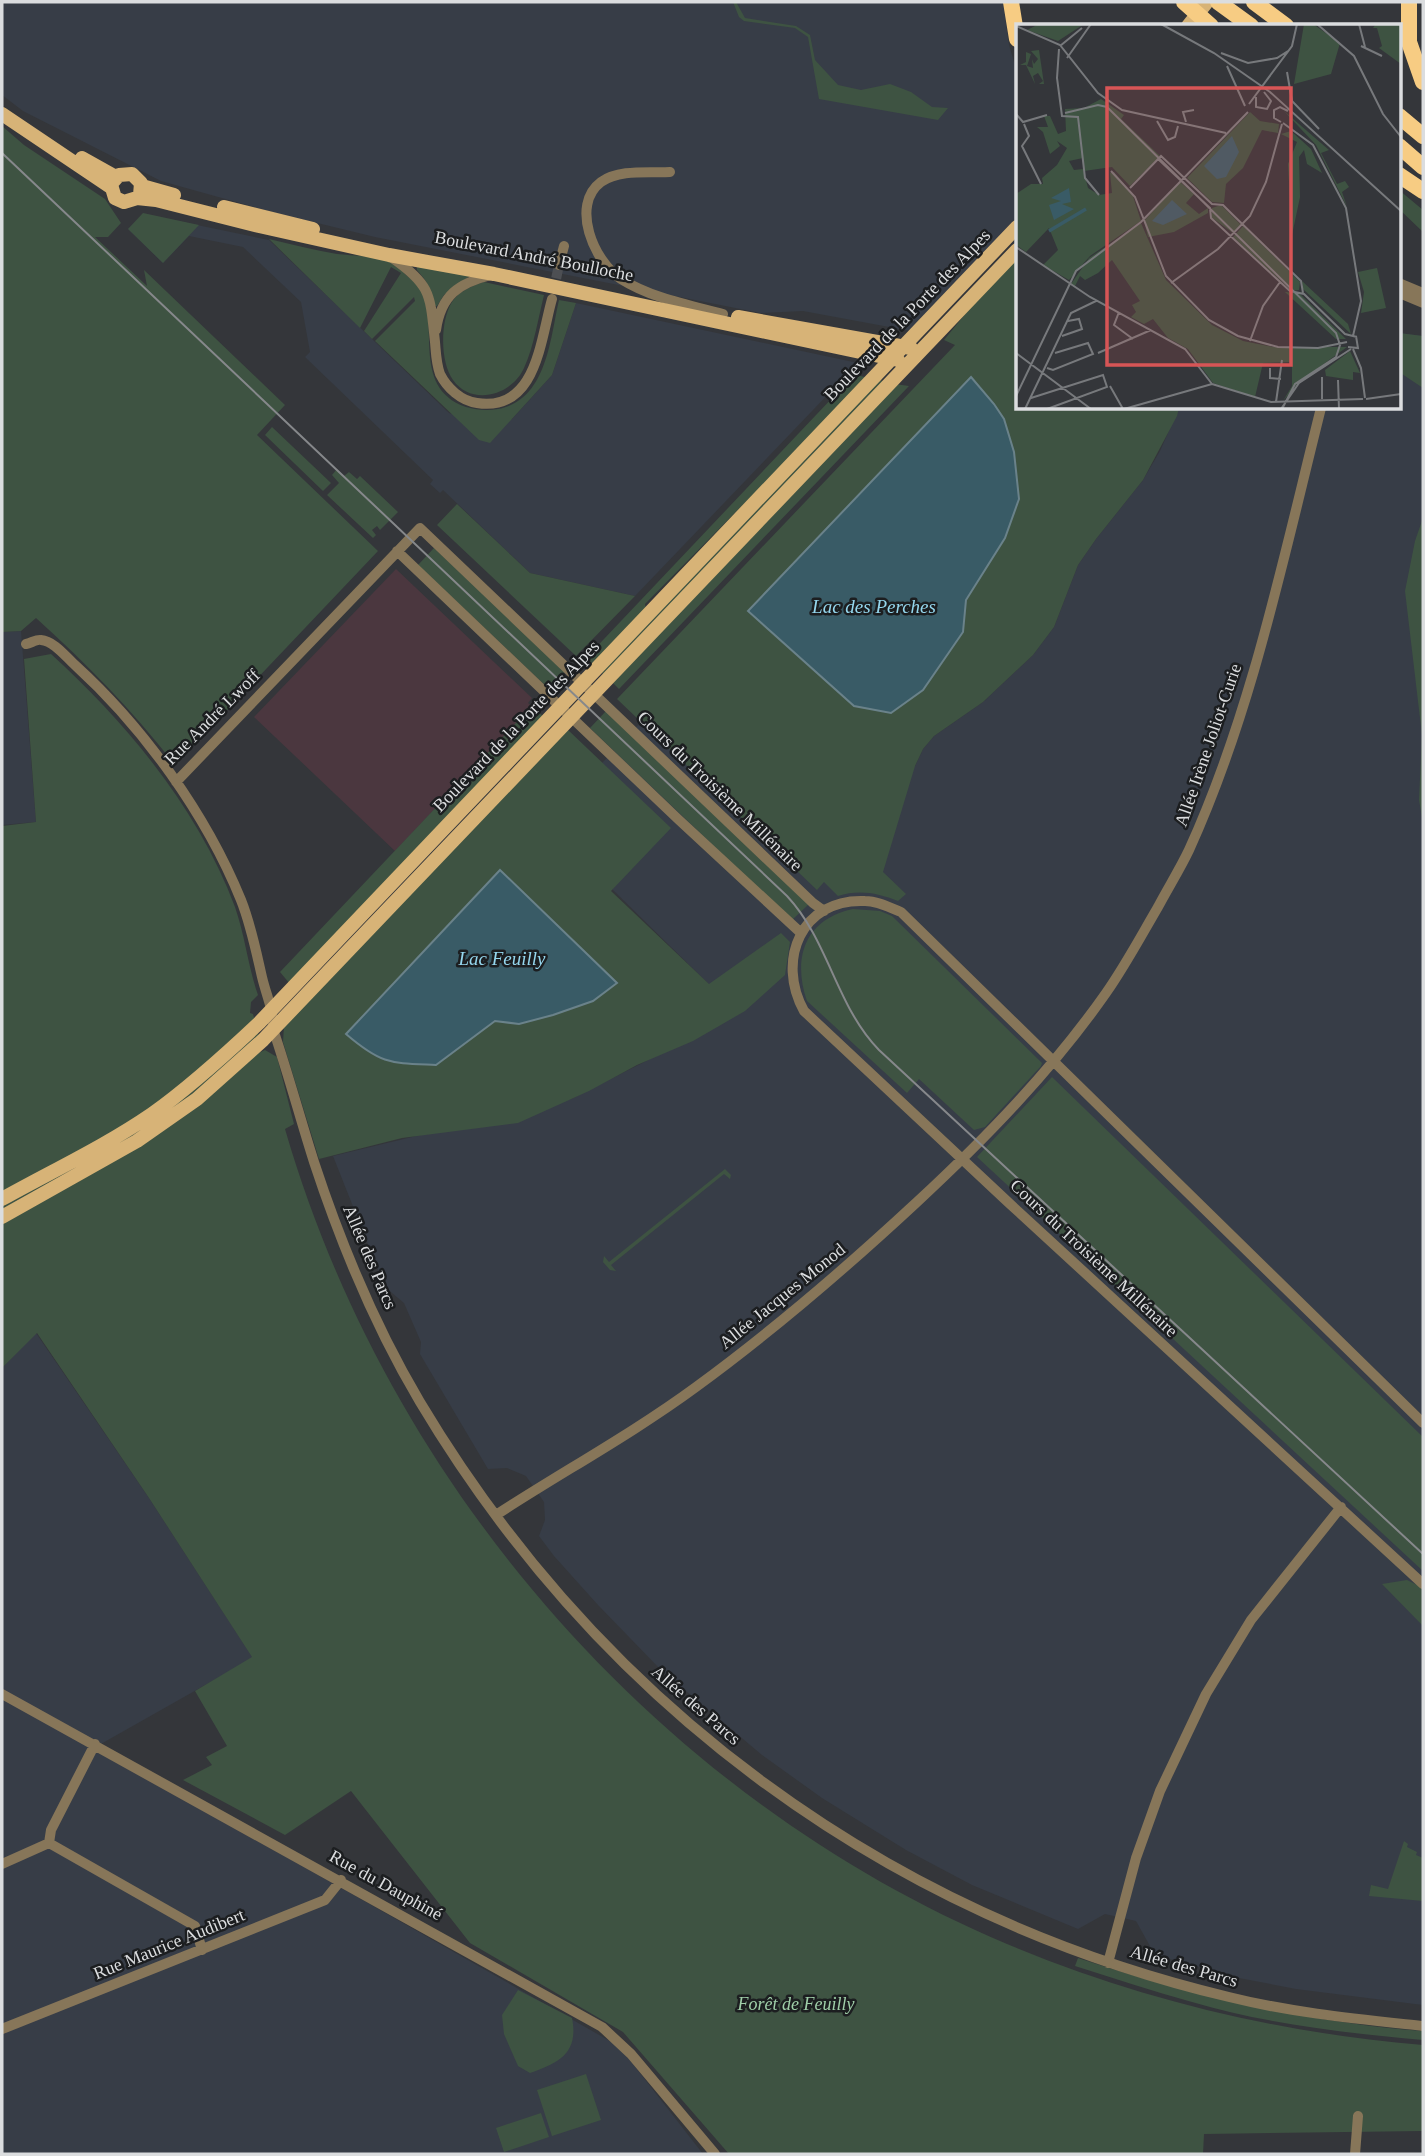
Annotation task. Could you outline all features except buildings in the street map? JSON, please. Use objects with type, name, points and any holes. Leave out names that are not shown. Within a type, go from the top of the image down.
[{"type":"highway","points":[[1011,2],[1016,35]]},
{"type":"highway","points":[[1184,2],[1208,24]]},
{"type":"highway","points":[[1219,2],[1248,24]]},
{"type":"highway","points":[[1254,2],[1283,24]]},
{"type":"highway","points":[[1409,2],[1409,42],[1423,82]]},
{"type":"highway","points":[[1400,117],[1423,136]]},
{"type":"highway","points":[[1400,147],[1423,167]]},
{"type":"highway","points":[[1400,176],[1423,191]]},
{"type":"main road","points":[[1190,24],[1207,2]]},
{"type":"main road","name":"Boulevard André Boulloche","points":[[2,105],[114,183]]},
{"type":"main road","name":"Boulevard André Boulloche","points":[[2,114],[114,183]]},
{"type":"main road","name":"Boulevard André Boulloche","points":[[125,173],[132,174],[138,177],[139,192],[131,202],[121,202],[115,198],[114,183],[125,173]]},
{"type":"main road","name":"Boulevard André Boulloche","points":[[139,192],[381,245],[723,314],[922,350]]},
{"type":"main road","name":"Boulevard André Boulloche","points":[[139,192],[156,200],[258,226],[910,363]]},
{"type":"main road","name":"Boulevard de la Porte des Alpes","points":[[2,1199],[94,1149],[151,1114],[225,1055],[273,1009],[1016,229]]},
{"type":"main road","name":"Boulevard de la Porte des Alpes","points":[[2,1217],[137,1141],[197,1099],[273,1029],[1016,251]]},
{"type":"street","points":[[670,172],[618,174],[602,181],[591,192],[587,202],[586,211],[592,240],[602,263],[620,278],[644,290],[723,314]]},
{"type":"street","points":[[559,265],[564,246]]},
{"type":"street","points":[[389,255],[414,272],[426,288],[441,376],[457,395],[473,402],[491,404],[512,399],[527,384],[552,299]]},
{"type":"street","points":[[435,344],[440,312],[451,293],[467,281],[494,274]]},
{"type":"street","points":[[1400,283],[1423,293]]},
{"type":"street","points":[[1400,292],[1423,303]]},
{"type":"street","name":"Allée Irène Joliot-Curie","points":[[1054,1061],[1124,967],[1187,854],[1205,814],[1236,731],[1252,677],[1320,410]]},
{"type":"street","name":"Cours du Troisième Millénaire","points":[[420,528],[824,911]]},
{"type":"street","name":"Rue André Lwoff","points":[[26,644],[40,639],[51,643],[88,676],[128,720],[176,782],[420,528]]},
{"type":"street","points":[[397,551],[801,933],[824,911],[842,903],[877,902],[901,912],[1423,1423]]},
{"type":"street","points":[[176,782],[218,850],[242,901],[273,1009]]},
{"type":"street","name":"Cours du Troisième Millénaire","points":[[801,933],[796,943],[792,967],[793,986],[804,1011],[844,1051],[1423,1584]]},
{"type":"street","name":"Allée des Parcs","points":[[273,1009],[273,1029],[334,1218],[360,1281],[419,1400],[496,1515],[554,1589],[597,1638],[698,1732],[744,1769],[844,1838],[908,1876],[1017,1928],[1108,1963],[1231,1998],[1327,2016],[1423,2026]]},
{"type":"street","name":"Allée Jacques Monod","points":[[496,1515],[640,1425],[696,1387],[776,1326],[862,1253],[962,1159],[1054,1061]]},
{"type":"street","points":[[1108,1963],[1136,1858],[1160,1791],[1206,1693],[1251,1620],[1341,1507]]},
{"type":"street","name":"Rue du Dauphiné","points":[[2,1694],[602,2027],[631,2054],[715,2154]]},
{"type":"street","points":[[49,1843],[51,1830],[95,1744]]},
{"type":"street","points":[[2,1864],[49,1843]]},
{"type":"street","points":[[49,1843],[194,1926],[202,1950]]},
{"type":"street","name":"Rue Maurice Audibert","points":[[2,2029],[325,1900],[341,1880]]},
{"type":"street","points":[[1355,2154],[1358,2116]]},
{"type":"shaded area","points":[[2,2],[1003,2],[1009,45],[1016,69],[1016,219],[911,331],[803,311],[761,313],[375,237],[161,181],[23,111],[2,95]]},
{"type":"shaded area","points":[[144,214],[269,240],[449,413],[479,423],[512,419],[552,375],[576,303],[858,363],[635,596],[530,573],[443,490],[440,493],[430,484],[433,480],[305,357],[310,352],[301,302],[243,247],[189,236],[163,263],[128,229]]},
{"type":"shaded area","points":[[1400,333],[1423,336],[1423,2005],[1296,1989],[1239,1978],[1155,1955],[1136,1921],[1105,1914],[1078,1929],[972,1885],[906,1850],[822,1798],[762,1755],[661,1670],[554,1556],[539,1536],[545,1520],[544,1502],[526,1476],[507,1468],[488,1469],[420,1354],[421,1342],[404,1303],[385,1287],[333,1156],[571,1099],[739,1014],[545,823],[699,661],[915,766],[923,749],[934,736],[983,702],[1033,655],[1054,627],[1078,565],[1143,480],[1160,451],[1178,410],[1400,410]]},
{"type":"shaded area","points":[[396,569],[532,698],[528,703],[532,706],[395,851],[254,717]]},
{"type":"shaded area","points":[[21,631],[36,822],[2,825],[2,632]]},
{"type":"shaded area","points":[[36,1333],[149,1498],[253,1658],[92,1749],[615,2044],[703,2154],[2,2154],[2,1368]]},
{"type":"green space","points":[[733,2],[736,2],[745,18],[796,26],[810,35],[815,60],[838,85],[861,90],[890,84],[911,92],[932,107],[948,108],[938,120],[819,99],[808,37],[795,28],[744,21],[739,17]]},
{"type":"green space","points":[[2,126],[24,145],[105,199],[121,223],[108,237],[95,237],[147,286],[144,270],[285,405],[257,435],[378,551],[175,765],[109,688],[36,618],[21,631],[2,632]]},
{"type":"green space","points":[[1400,191],[1423,210],[1423,232],[1400,210]]},
{"type":"green space","points":[[143,213],[199,225],[163,263],[128,229]]},
{"type":"green space","points":[[269,239],[337,254],[381,259],[397,266],[417,285],[425,300],[432,368],[438,384],[448,397],[470,408],[498,409],[527,394],[544,366],[559,300],[576,303],[552,375],[490,443],[479,440],[375,341],[415,301],[414,297],[372,339],[364,331],[401,273],[391,267],[360,328]]},
{"type":"green space","points":[[1016,259],[1016,410],[1178,410],[1143,480],[1078,565],[1054,627],[1033,655],[983,702],[934,736],[923,749],[915,766],[883,872],[906,894],[898,901],[868,893],[838,896],[824,882],[817,890],[617,699],[955,345],[944,340],[980,296]]},
{"type":"green space","points":[[417,265],[471,275],[434,306],[429,287],[417,270]]},
{"type":"green space","points":[[484,282],[544,295],[524,368],[511,385],[501,391],[481,395],[470,393],[453,380],[446,363],[443,341],[445,320],[452,302],[470,287]]},
{"type":"green space","points":[[1400,333],[1423,336],[1423,388],[1400,373]]},
{"type":"green space","points":[[853,376],[868,378],[645,604],[646,610],[594,665],[586,658]]},
{"type":"green space","points":[[878,380],[884,381],[605,676],[601,672]]},
{"type":"green space","points":[[895,384],[909,386],[619,689],[613,683]]},
{"type":"green space","points":[[272,427],[331,483],[323,491],[265,435]]},
{"type":"green space","points":[[337,469],[344,476],[349,472],[357,479],[360,476],[398,512],[380,530],[377,526],[372,530],[376,535],[373,538],[327,495],[339,483],[332,475]]},
{"type":"green space","points":[[457,504],[530,573],[635,596],[576,656],[437,525]]},
{"type":"green space","points":[[1423,518],[1423,823],[1419,800],[1422,735],[1405,591],[1415,541]]},
{"type":"green space","points":[[434,548],[565,671],[549,689],[418,565]]},
{"type":"green space","points":[[51,654],[107,709],[133,739],[158,770],[202,836],[235,907],[258,995],[251,1002],[250,1013],[253,1014],[259,1036],[191,1097],[137,1135],[2,1210],[2,826],[36,822],[24,659]]},
{"type":"green space","points":[[532,706],[544,717],[290,984],[280,972]]},
{"type":"green space","points":[[606,711],[809,904],[792,920],[590,728]]},
{"type":"green space","points":[[567,729],[671,828],[611,891],[709,984],[781,933],[790,942],[785,975],[745,1011],[693,1041],[518,1123],[402,1138],[319,1159],[283,1042],[284,1026]]},
{"type":"green space","points":[[853,909],[880,911],[892,916],[1042,1063],[985,1127],[974,1130],[919,1079],[907,1093],[807,1001],[801,970],[806,943],[813,931],[823,922]]},
{"type":"green space","name":"Forêt de Feuilly","points":[[265,1050],[277,1057],[294,1124],[285,1129],[332,1261],[393,1387],[468,1506],[556,1617],[654,1717],[763,1806],[881,1882],[1007,1944],[1108,1982],[1211,2011],[1316,2032],[1423,2045],[1423,2131],[1204,2134],[1203,2154],[729,2154],[623,2032],[470,1943],[351,1791],[285,1835],[183,1780],[212,1765],[206,1757],[227,1746],[195,1691],[252,1657],[37,1333],[2,1368],[2,1222]]},
{"type":"green space","points":[[1052,1077],[1423,1437],[1423,1571],[977,1157]]},
{"type":"green space","points":[[725,1169],[731,1175],[730,1179],[724,1174],[611,1265],[616,1271],[610,1270],[603,1262],[604,1256],[609,1262]]},
{"type":"green space","points":[[1407,1580],[1423,1588],[1423,1626],[1382,1584]]},
{"type":"green space","points":[[1404,1841],[1408,1844],[1407,1847],[1423,1858],[1423,1901],[1369,1896],[1371,1885],[1388,1889]]},
{"type":"green space","points":[[1078,1958],[1163,1984],[1249,2005],[1335,2021],[1423,2031],[1423,2040],[1306,2027],[1220,2010],[1075,1966]]},
{"type":"green space","points":[[518,1990],[572,2018],[572,2040],[564,2055],[550,2065],[530,2073],[518,2066],[504,2034],[502,2015]]},
{"type":"green space","points":[[586,2074],[601,2120],[552,2136],[537,2090]]},
{"type":"green space","points":[[541,2113],[549,2137],[504,2152],[496,2128]]},
{"type":"water","name":"Lac des Perches","points":[[971,377],[1004,419],[1014,452],[1019,499],[1005,538],[966,600],[963,632],[923,690],[891,713],[854,706],[748,611]]},
{"type":"water","name":"Lac Feuilly","points":[[500,870],[617,983],[593,1001],[553,1015],[519,1024],[495,1021],[436,1065],[408,1064],[378,1057],[346,1034]]},
{"type":"tunnel","points":[[553,293],[559,265]]},
{"type":"tram line","points":[[2,153],[787,896],[813,933],[852,1014],[879,1050],[1423,1554]]}]
